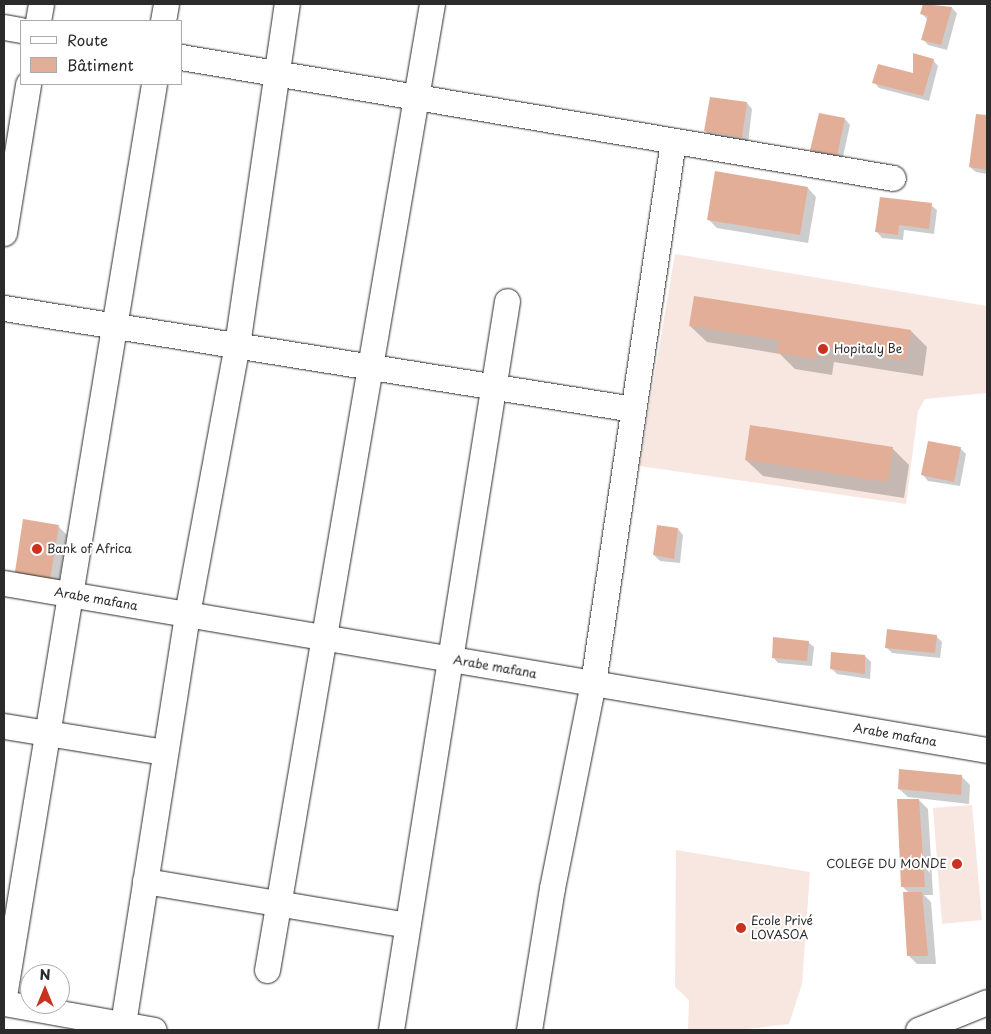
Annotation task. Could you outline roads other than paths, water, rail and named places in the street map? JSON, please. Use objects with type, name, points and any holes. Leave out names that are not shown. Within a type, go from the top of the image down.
[{"type":"street","points":[[38,20],[42,4]]},
{"type":"street","points":[[163,20],[166,4]]},
{"type":"street","points":[[122,1028],[188,614],[236,345],[287,4]]},
{"type":"street","points":[[267,970],[322,637],[432,4]]},
{"type":"street","points":[[4,27],[20,30]]},
{"type":"street","points":[[182,57],[893,178]]},
{"type":"street","points":[[4,233],[28,85]]},
{"type":"street","points":[[4,996],[68,594],[117,326],[154,85]]},
{"type":"street","points":[[529,1030],[552,888],[593,683],[673,141]]},
{"type":"street","points":[[391,1030],[452,660],[507,301]]},
{"type":"street","points":[[4,308],[634,409]]},
{"type":"street","name":"Arabe mafana","points":[[4,583],[987,750]]},
{"type":"street","points":[[4,726],[46,731],[165,752]]},
{"type":"street","points":[[145,881],[407,925]]},
{"type":"street","points":[[918,1030],[987,1002]]},
{"type":"street","points":[[4,1003],[122,1028],[154,1030]]},
{"type":"place","name":"Hopitaly Be","points":[[823,349]]},
{"type":"place","name":"Bank of Africa","points":[[37,549]]},
{"type":"place","name":"COLEGE DU MONDE","points":[[957,864]]},
{"type":"place","name":"Ecole Privé LOVASOA","points":[[741,928]]}]
